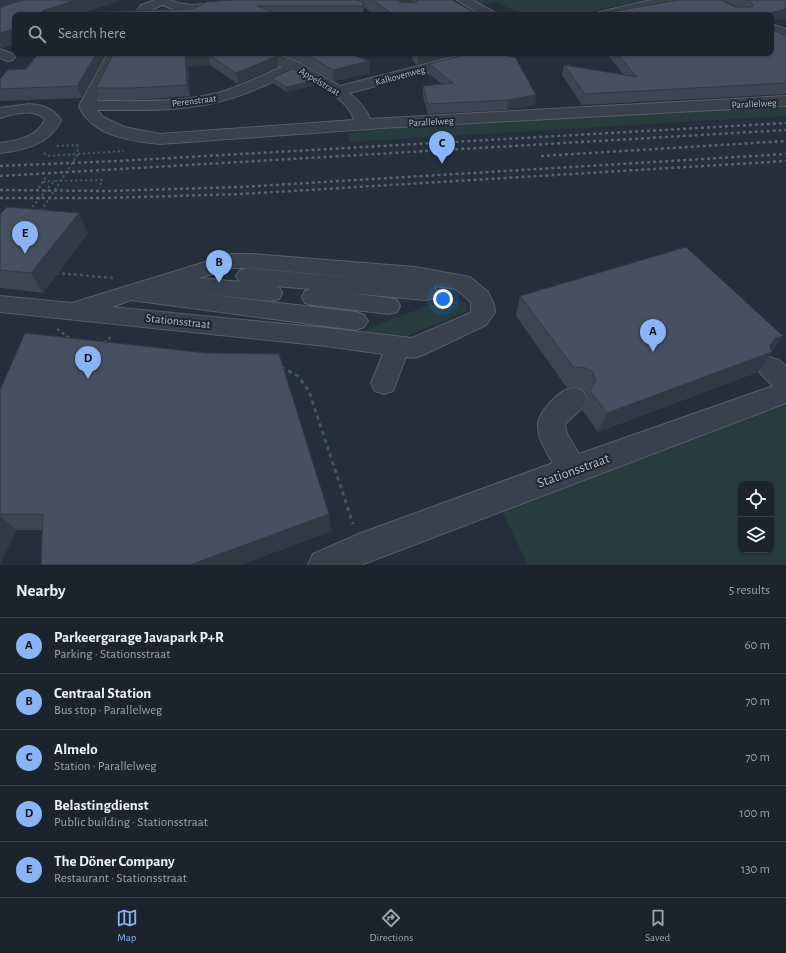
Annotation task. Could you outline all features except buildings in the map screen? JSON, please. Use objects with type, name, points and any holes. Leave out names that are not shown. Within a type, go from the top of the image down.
[{"type":"street","points":[[463,0],[485,12]]},
{"type":"street","points":[[620,12],[666,0]]},
{"type":"street","points":[[142,12],[145,8],[162,1],[193,12],[238,5]]},
{"type":"street","points":[[774,29],[786,33]]},
{"type":"street","points":[[87,106],[113,56]]},
{"type":"street","name":"Appelstraat","points":[[270,56],[295,66],[337,91],[352,102],[360,111],[364,119],[364,125]]},
{"type":"street","name":"Kalkovenweg","points":[[337,91],[468,56]]},
{"type":"street","name":"Perenstraat","points":[[87,106],[188,102],[213,99],[232,94],[295,66]]},
{"type":"street","name":"Parallelweg","points":[[87,106],[89,113],[111,128],[136,137],[160,139],[364,125],[786,101]]},
{"type":"street","points":[[0,113],[13,110],[32,109],[47,112],[53,120],[48,130],[36,138],[22,144],[0,148]]},
{"type":"street","points":[[73,311],[128,292],[231,261],[252,261],[415,275],[462,282],[480,298],[483,306],[483,312],[478,319],[414,348],[398,346],[300,313],[184,301],[128,292]]},
{"type":"street","points":[[196,271],[426,292]]},
{"type":"street","points":[[160,282],[389,306]]},
{"type":"street","points":[[356,331],[389,306],[426,292],[462,282]]},
{"type":"street","name":"Stationsstraat","points":[[0,304],[326,337],[356,331]]},
{"type":"street","points":[[384,383],[398,346]]},
{"type":"street","name":"Stationsstraat","points":[[324,565],[361,549],[786,392]]},
{"type":"street","points":[[573,470],[555,438],[551,425],[554,418],[574,399]]},
{"type":"path","points":[[38,217],[78,154],[78,145],[65,146]]},
{"type":"path","points":[[47,156],[130,150]]},
{"type":"path","points":[[39,188],[47,175]]},
{"type":"path","points":[[43,182],[62,180],[102,180],[99,188]]},
{"type":"path","points":[[24,216],[54,181]]},
{"type":"path","points":[[51,272],[87,276]]},
{"type":"path","points":[[276,366],[290,370],[298,375],[309,391],[361,549]]},
{"type":"green space","points":[[471,0],[643,0],[589,12],[516,12],[495,1],[479,5]]},
{"type":"green space","points":[[786,104],[786,116],[349,142],[348,134],[365,130]]},
{"type":"green space","points":[[438,302],[465,302],[468,307],[467,311],[408,336],[394,340],[365,336],[365,332],[368,328]]},
{"type":"green space","points":[[786,399],[786,565],[528,565],[502,511]]},
{"type":"railway","points":[[0,166],[118,161],[786,123]]},
{"type":"railway","points":[[0,176],[786,130]]},
{"type":"railway","points":[[541,156],[786,141]]},
{"type":"railway","points":[[0,190],[108,191],[241,187],[786,154]]},
{"type":"railway","points":[[0,198],[104,198],[242,194],[786,161]]},
{"type":"place","name":"Almelo","points":[[442,164]]},
{"type":"place","name":"The Döner Company","points":[[25,254]]},
{"type":"place","name":"Centraal Station","points":[[219,283]]},
{"type":"place","name":"Parkeergarage Javapark P+R","points":[[653,352]]},
{"type":"place","name":"Belastingdienst","points":[[88,379]]}]
